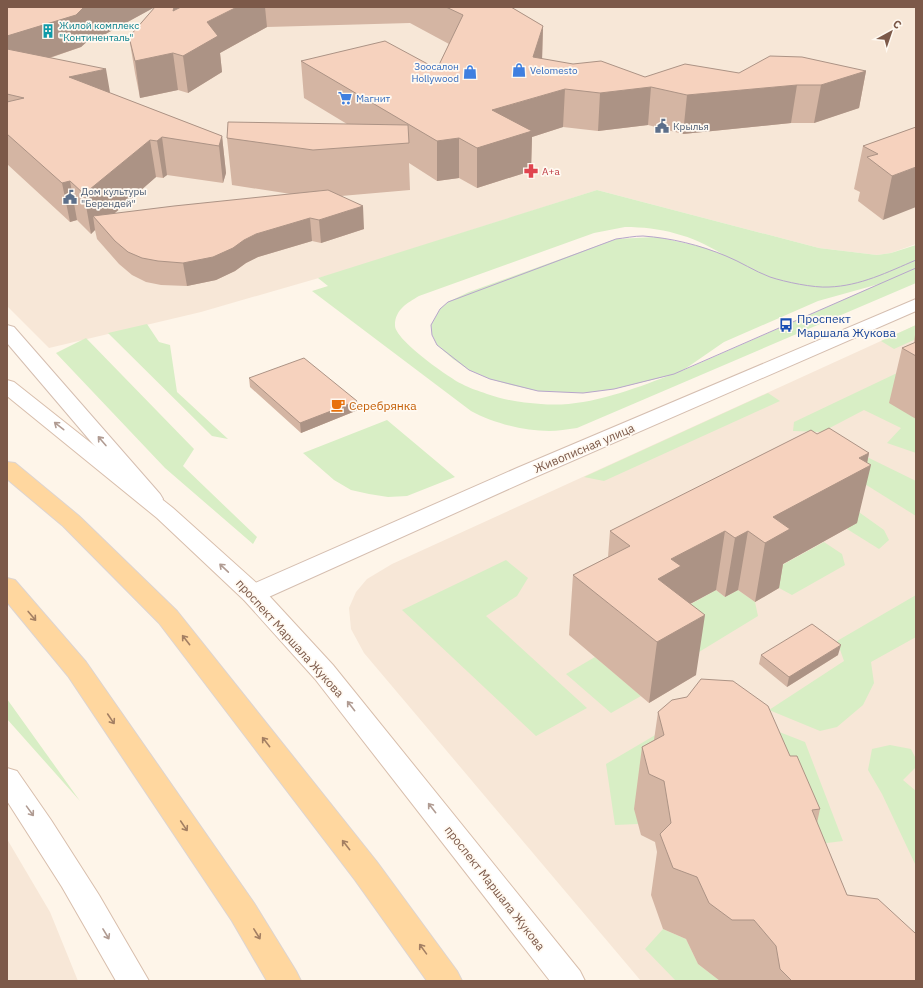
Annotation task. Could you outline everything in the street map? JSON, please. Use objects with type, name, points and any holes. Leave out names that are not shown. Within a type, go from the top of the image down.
[{"type":"main road","points":[[7,468],[71,521],[168,617],[366,871],[446,981]]},
{"type":"main road","points":[[7,586],[77,669],[243,912],[285,981]]},
{"type":"street","name":"Живописная улица","points":[[253,594],[525,473],[916,304]]},
{"type":"street","name":"проспект Маршала Жукова","points":[[7,331],[165,513],[253,594],[324,672],[569,981]]},
{"type":"street","points":[[7,386],[165,513]]},
{"type":"street","points":[[7,779],[38,823],[110,939],[133,981]]},
{"type":"shaded area","points":[[7,7],[916,7],[916,244],[891,253],[877,255],[819,248],[597,190],[343,271],[201,312],[49,348],[7,306]]},
{"type":"shaded area","points":[[916,325],[916,981],[641,981],[364,653],[351,629],[349,608],[356,592],[367,579],[392,564]]},
{"type":"shaded area","points":[[7,839],[50,912],[78,981],[7,981]]},
{"type":"green space","points":[[597,190],[819,248],[877,255],[891,253],[916,245],[916,283],[577,428],[552,431],[529,430],[509,426],[471,411],[312,291],[328,286],[318,278]],"holes":[[[625,227],[638,227],[675,233],[711,247],[722,254],[699,246],[656,237],[616,239],[469,292],[448,302],[440,309],[431,325],[432,335],[437,345],[469,370],[490,379],[538,391],[583,393],[614,389],[668,376],[622,393],[590,401],[557,405],[514,401],[487,394],[468,387],[455,380],[434,366],[412,348],[397,331],[395,325],[399,311],[406,304],[419,296],[594,233]],[[879,284],[682,371],[724,342],[818,301]]]},
{"type":"green space","points":[[147,324],[159,342],[170,345],[177,392],[228,439],[212,436],[108,333]]},
{"type":"green space","points":[[916,325],[916,339],[894,349],[881,341]]},
{"type":"green space","points":[[86,338],[194,449],[183,466],[257,537],[253,544],[165,468],[56,353]]},
{"type":"green space","points":[[916,364],[916,453],[887,443],[901,428],[864,410],[822,432],[793,431],[794,422]]},
{"type":"green space","points":[[768,393],[780,401],[604,481],[584,477]]},
{"type":"green space","points":[[387,420],[455,477],[407,496],[388,497],[369,494],[351,490],[334,480],[303,453]]},
{"type":"green space","points":[[820,456],[865,456],[916,481],[916,516]]},
{"type":"green space","points":[[856,510],[884,530],[889,540],[879,549],[847,529]]},
{"type":"green space","points":[[824,542],[842,554],[845,565],[792,595],[762,576]]},
{"type":"green space","points":[[506,560],[528,578],[517,596],[486,616],[587,708],[536,736],[402,610]]},
{"type":"green space","points":[[716,590],[725,597],[738,590],[755,602],[758,616],[681,663],[664,619]]},
{"type":"green space","points":[[916,595],[916,637],[871,662],[874,683],[863,705],[837,727],[820,731],[769,710],[844,661],[837,641]]},
{"type":"green space","points":[[595,657],[641,696],[611,713],[566,674]]},
{"type":"green space","points":[[7,699],[80,801],[7,719]]},
{"type":"green space","points":[[708,704],[805,742],[843,841],[795,847],[638,824],[615,825],[606,764]]},
{"type":"green space","points":[[890,745],[911,749],[916,759],[916,767],[903,780],[916,791],[916,866],[882,794],[868,770],[872,749]]},
{"type":"green space","points":[[663,929],[686,939],[698,964],[720,981],[676,981],[645,949]]},
{"type":"building","points":[[7,7],[84,7],[76,15],[7,36]]},
{"type":"building","points":[[155,7],[174,7],[173,11],[181,7],[237,7],[207,22],[218,36],[183,56],[173,53],[135,61],[129,37]]},
{"type":"building","points":[[446,7],[511,7],[543,26],[533,57],[573,64],[601,61],[645,77],[685,64],[739,73],[770,56],[802,57],[866,71],[821,85],[797,85],[687,95],[651,87],[600,93],[565,89],[492,110],[532,131],[477,148],[459,138],[437,141],[301,61],[385,41],[437,69],[463,15]]},
{"type":"building","points":[[7,49],[106,69],[69,77],[222,136],[219,146],[162,137],[157,141],[150,140],[84,194],[70,181],[62,183],[7,134],[7,102],[24,98],[7,94]]},
{"type":"building","points":[[228,122],[408,125],[409,143],[313,150],[227,138]]},
{"type":"building","points":[[916,127],[916,167],[892,176],[867,157],[878,154],[863,146]]},
{"type":"building","points":[[328,190],[363,206],[319,220],[310,218],[256,234],[233,248],[213,257],[183,263],[142,258],[128,252],[115,241],[93,216],[174,206]]},
{"type":"building","points":[[916,342],[916,356],[902,348]]},
{"type":"building","points":[[304,358],[357,401],[300,423],[249,378]]},
{"type":"building","points":[[829,428],[869,453],[859,458],[871,465],[773,517],[790,529],[765,543],[748,531],[735,538],[725,531],[671,559],[681,566],[658,579],[705,615],[657,642],[573,575],[630,546],[610,531],[811,430],[817,434]]},
{"type":"building","points":[[812,624],[841,645],[789,677],[761,655]]},
{"type":"building","points":[[701,679],[733,681],[768,706],[790,756],[797,756],[820,809],[812,810],[847,895],[878,899],[915,933],[916,932],[916,981],[792,981],[780,969],[776,946],[754,920],[732,920],[709,903],[697,877],[673,868],[660,834],[671,823],[664,781],[649,774],[642,747],[664,735],[658,712],[672,700],[687,697]]},
{"type":"tram line","points":[[916,260],[884,274],[852,284],[816,287],[791,283],[770,277],[726,256],[685,243],[664,238],[643,236],[616,239],[448,302],[440,309],[431,325],[432,335],[437,345],[469,370],[490,379],[538,391],[583,393],[614,389],[674,374],[916,268]]},
{"type":"place","name":"Жилой комплекс \"Континенталь\"","points":[[48,31]]},
{"type":"place","name":"Velomesto","points":[[519,70]]},
{"type":"place","name":"Зоосалон Hollywood","points":[[470,72]]},
{"type":"place","name":"Магнит","points":[[345,98]]},
{"type":"place","name":"Крылья","points":[[662,126]]},
{"type":"place","name":"А+а","points":[[531,171]]},
{"type":"place","name":"Дом культуры \"Берендей\"","points":[[70,197]]},
{"type":"place","name":"Проспект Маршала Жукова","points":[[786,325]]},
{"type":"place","name":"Серебрянка","points":[[338,405]]}]
